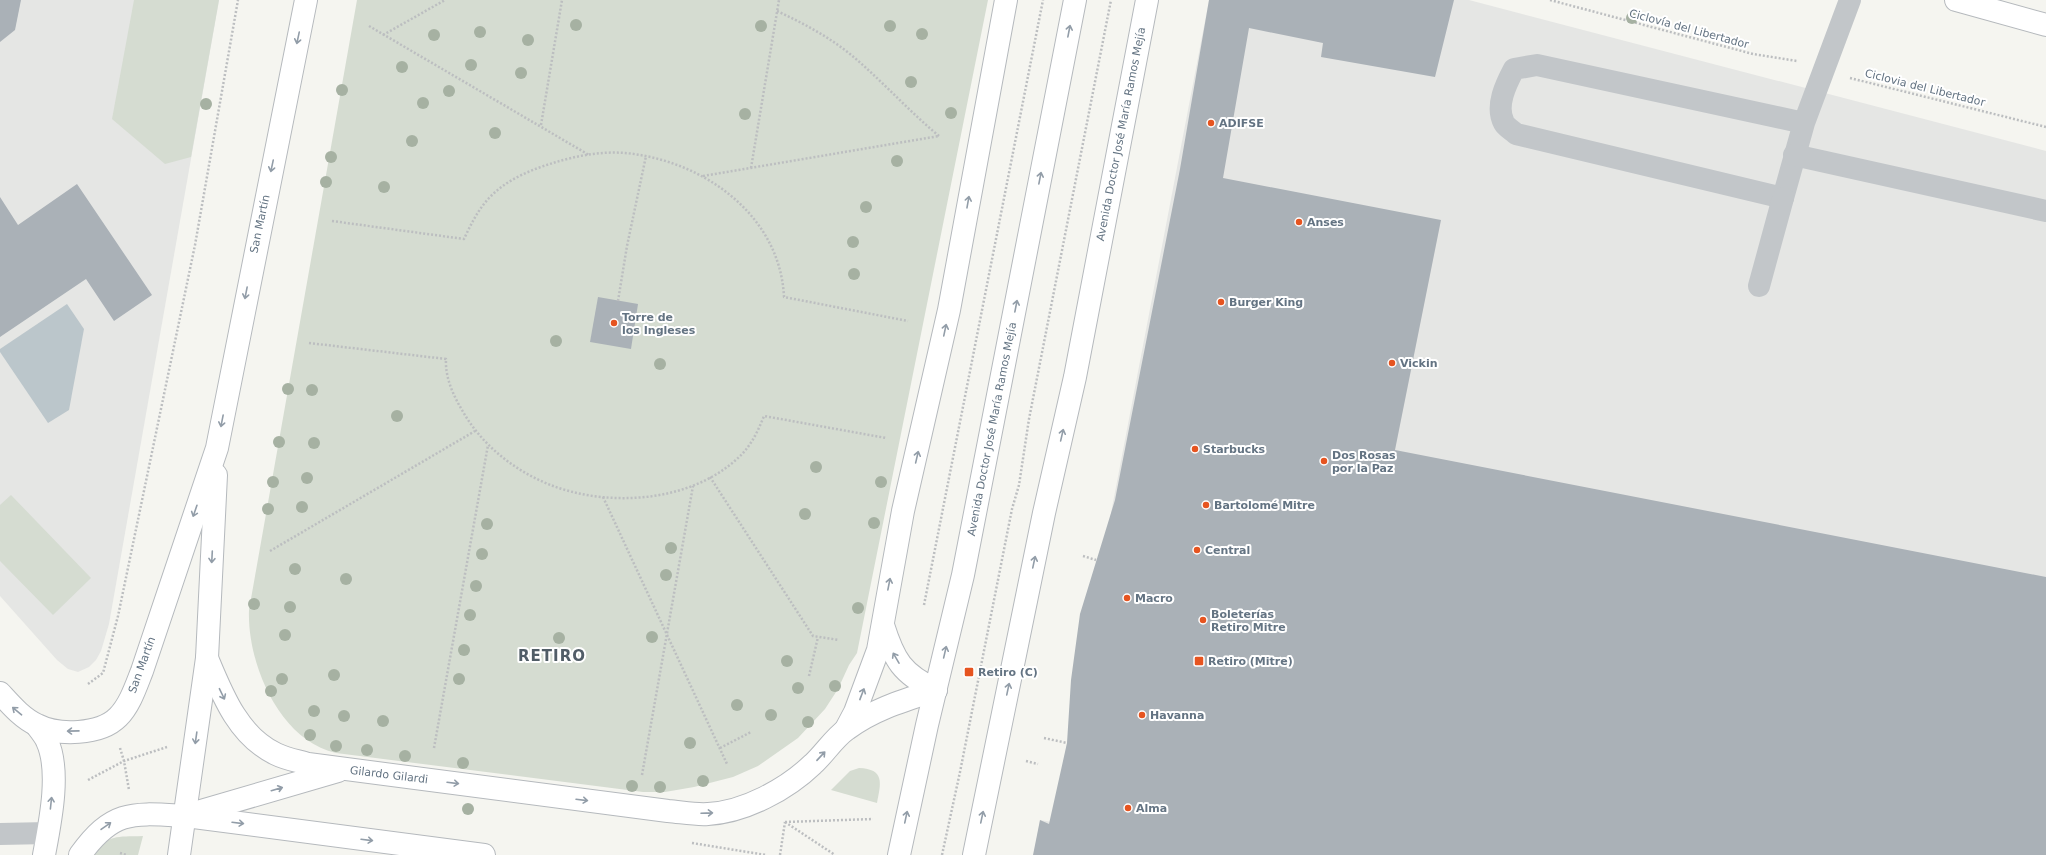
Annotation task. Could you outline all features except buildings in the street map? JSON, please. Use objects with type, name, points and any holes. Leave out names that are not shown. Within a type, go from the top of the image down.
[{"type":"main road","name":"San Martín","points":[[37,726],[66,732],[96,729],[108,724],[118,717],[123,710],[142,671],[217,448],[306,0]]},
{"type":"main road","points":[[846,729],[855,712],[878,650],[903,511],[949,310],[1006,0]]},
{"type":"main road","name":"Avenida Doctor José María Ramos Mejía","points":[[898,855],[963,575],[1075,0]]},
{"type":"main road","name":"Avenida Doctor José María Ramos Mejía","points":[[974,855],[1044,513],[1075,377],[1148,0]]},
{"type":"main road","points":[[1956,0],[2046,25]]},
{"type":"main road","name":"San Martín","points":[[180,855],[207,658],[217,448]]},
{"type":"main road","points":[[882,622],[892,650],[904,669],[911,677],[936,690]]},
{"type":"main road","points":[[207,658],[230,709],[242,725],[262,745],[275,754],[292,760],[345,769]]},
{"type":"main road","points":[[846,729],[874,712],[936,690]]},
{"type":"main road","points":[[0,693],[13,707],[37,726],[47,740],[52,763],[54,783],[44,855]]},
{"type":"main road","name":"Gilardo Gilardi","points":[[186,816],[345,769],[668,811],[707,814],[737,808],[769,795],[792,782],[814,763],[846,729]]},
{"type":"main road","points":[[80,855],[100,830],[120,818],[142,814],[186,816],[484,855]]},
{"type":"lane","points":[[1759,286],[1782,198],[1804,123],[1850,0]]},
{"type":"lane","points":[[1782,198],[1516,134],[1504,124],[1501,106],[1506,86],[1514,69],[1537,65],[1804,123]]},
{"type":"lane","points":[[1794,155],[2046,211]]},
{"type":"lane","points":[[0,834],[48,833]]},
{"type":"path","points":[[88,684],[103,673],[119,608],[195,245],[238,0]]},
{"type":"path","points":[[384,35],[444,0]]},
{"type":"path","points":[[541,125],[562,0]]},
{"type":"path","points":[[751,168],[779,0]]},
{"type":"path","points":[[924,605],[1043,0]]},
{"type":"path","points":[[942,855],[1018,485],[1029,419],[1111,0]]},
{"type":"path","name":"Ciclovía del Libertador","points":[[1550,0],[1753,54],[1802,62]]},
{"type":"path","points":[[703,176],[939,136],[914,115],[854,58],[815,31],[778,11]]},
{"type":"path","points":[[369,26],[541,125],[590,155]]},
{"type":"path","name":"Ciclovia del Libertador","points":[[1802,62],[1838,75],[2046,127]]},
{"type":"path","points":[[332,222],[464,239],[477,213],[490,198],[504,185],[542,166],[574,157],[590,155],[624,153],[646,156],[668,162],[703,176],[736,200],[765,234],[777,260],[781,273],[784,297],[908,321]]},
{"type":"path","points":[[618,301],[627,246],[646,156]]},
{"type":"path","points":[[309,342],[446,359],[446,368],[453,393],[475,431],[488,445],[514,465],[548,484],[586,495],[603,497],[652,496],[674,492],[693,486],[710,477],[740,456],[754,438],[764,416],[886,438]]},
{"type":"path","points":[[270,551],[475,431]]},
{"type":"path","points":[[434,748],[488,445]]},
{"type":"path","points":[[710,477],[812,636],[838,640]]},
{"type":"path","points":[[642,775],[693,486]]},
{"type":"path","points":[[603,497],[727,764]]},
{"type":"path","points":[[1083,556],[1096,560]]},
{"type":"path","points":[[809,676],[818,637]]},
{"type":"path","points":[[720,748],[751,732]]},
{"type":"path","points":[[1044,738],[1067,743]]},
{"type":"path","points":[[118,742],[124,761],[129,791]]},
{"type":"path","points":[[88,780],[124,761],[170,746]]},
{"type":"path","points":[[1026,761],[1038,764]]},
{"type":"path","points":[[785,822],[873,819]]},
{"type":"path","points":[[780,855],[785,822]]},
{"type":"path","points":[[785,822],[836,855]]},
{"type":"path","points":[[690,843],[766,855]]},
{"type":"shaded area","points":[[0,0],[219,0],[109,624],[101,651],[96,660],[89,667],[78,672],[68,669],[57,660],[0,596]]},
{"type":"shaded area","points":[[134,0],[219,0],[191,157],[165,164],[112,119]]},
{"type":"shaded area","points":[[357,0],[988,0],[857,653],[849,665],[838,689],[825,709],[798,738],[758,766],[733,777],[694,787],[665,792],[643,792],[336,753],[316,745],[298,733],[283,716],[270,696],[254,653],[250,631],[249,610]]},
{"type":"shaded area","points":[[1209,0],[1469,0],[2046,151],[2046,855],[1034,855],[1040,820],[1052,822]]},
{"type":"shaded area","points":[[67,304],[84,329],[69,410],[48,423],[0,352],[0,349]]},
{"type":"shaded area","points":[[11,495],[91,578],[53,615],[0,561],[0,505]]},
{"type":"shaded area","points":[[859,768],[873,771],[877,774],[880,789],[877,803],[831,790],[850,771]]},
{"type":"shaded area","points":[[143,836],[138,855],[90,855],[103,843],[114,838]]},
{"type":"place","name":"ADIFSE","points":[[1211,123]]},
{"type":"place","name":"Anses","points":[[1299,222]]},
{"type":"place","name":"Burger King","points":[[1221,302]]},
{"type":"place","name":"Torre de los Ingleses","points":[[614,323]]},
{"type":"place","name":"Vickin","points":[[1392,363]]},
{"type":"place","name":"Starbucks","points":[[1195,449]]},
{"type":"place","name":"Dos Rosas por la Paz","points":[[1324,461]]},
{"type":"place","name":"Bartolomé Mitre","points":[[1206,505]]},
{"type":"place","name":"Central","points":[[1197,550]]},
{"type":"place","name":"Macro","points":[[1127,598]]},
{"type":"place","name":"Boleterías Retiro Mitre","points":[[1203,620]]},
{"type":"place","name":"Retiro (Mitre)","points":[[1199,661]]},
{"type":"place","name":"Retiro (C)","points":[[969,672]]},
{"type":"place","name":"Havanna","points":[[1142,715]]},
{"type":"place","name":"Alma","points":[[1128,808]]},
{"type":"district","name":"RETIRO","points":[[552,656]]}]
